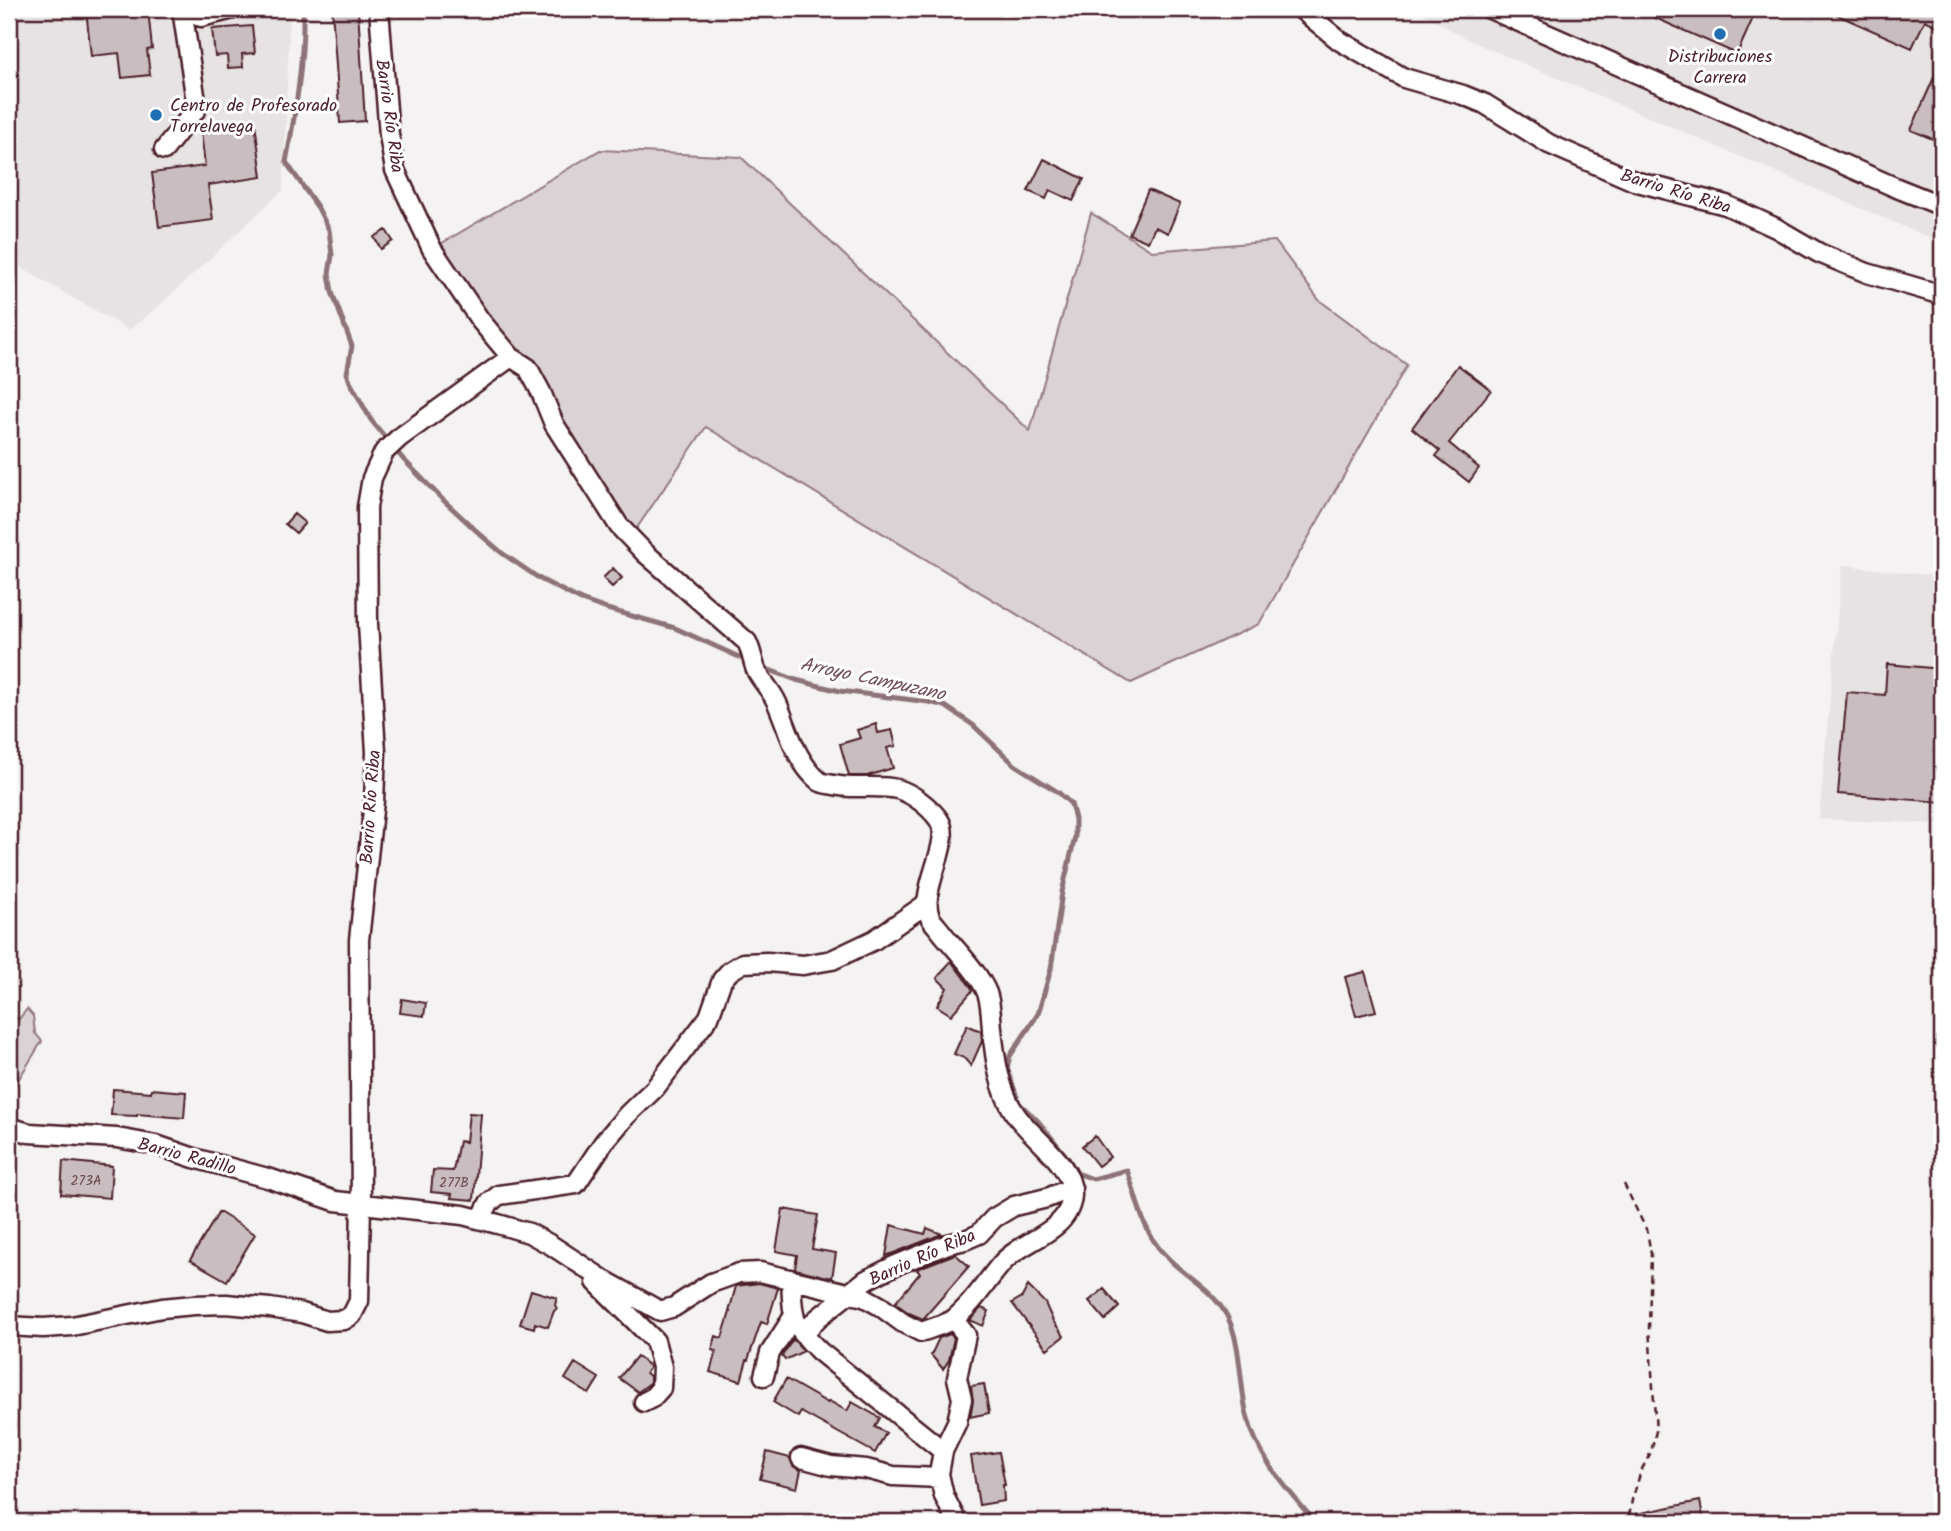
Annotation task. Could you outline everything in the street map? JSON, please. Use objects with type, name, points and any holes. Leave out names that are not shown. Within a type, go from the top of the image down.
[{"type":"street","points":[[164,150],[197,108],[182,9]]},
{"type":"street","points":[[191,9],[201,17],[233,9]]},
{"type":"street","name":"Barrio Río Riba","points":[[379,9],[389,135],[395,170],[432,249],[480,320],[511,357],[528,368],[554,424],[619,526],[653,561],[747,642],[754,662],[774,697],[798,757],[821,782],[844,787],[898,789],[926,805],[940,821],[943,829],[926,904]]},
{"type":"street","name":"Barrio Río Riba","points":[[1301,9],[1340,41],[1404,78],[1485,104],[1549,145],[1634,181],[1726,205],[1776,228],[1819,253],[1867,273],[1942,295]]},
{"type":"street","points":[[1490,9],[1942,206]]},
{"type":"street","name":"Barrio Río Riba","points":[[511,357],[399,438],[384,452],[372,478],[367,507],[368,624],[376,752],[374,801],[359,940],[361,1203],[463,1214],[529,1233],[660,1311],[674,1307],[711,1283],[739,1273],[760,1272],[864,1297],[921,1332],[954,1320]]},
{"type":"street","points":[[481,1219],[489,1203],[499,1195],[576,1184],[604,1142],[655,1088],[709,1017],[722,980],[730,971],[743,963],[803,965],[832,960],[874,940],[926,904],[931,918],[987,993],[994,1047],[1006,1096],[1014,1113],[1064,1169],[1072,1188],[1067,1214],[1057,1225],[1004,1260],[954,1320],[966,1335],[957,1378],[962,1399],[957,1422],[943,1451],[939,1474],[944,1496],[957,1522]]},
{"type":"street","name":"Barrio Radillo","points":[[9,1127],[29,1133],[117,1138],[156,1145],[335,1201],[361,1203]]},
{"type":"street","name":"Barrio Río Riba","points":[[803,1335],[818,1318],[866,1280],[889,1268],[979,1234],[994,1219],[1014,1206],[1047,1198],[1072,1188]]},
{"type":"street","points":[[9,1326],[72,1326],[162,1308],[226,1304],[302,1313],[327,1321],[344,1320],[352,1315],[359,1301],[361,1203]]},
{"type":"street","points":[[592,1272],[596,1284],[654,1341],[662,1367],[661,1388],[644,1402]]},
{"type":"street","points":[[791,1279],[793,1317],[803,1335],[819,1351],[943,1451]]},
{"type":"street","points":[[764,1376],[770,1353],[793,1317]]},
{"type":"street","points":[[801,1458],[893,1476],[940,1479]]},
{"type":"path","points":[[1624,1184],[1647,1231],[1651,1254],[1649,1328],[1656,1431],[1651,1452],[1641,1471],[1632,1500],[1628,1522]]},
{"type":"shaded area","points":[[9,9],[290,9],[283,190],[160,305],[129,330],[23,269],[9,247]]},
{"type":"shaded area","points":[[1415,9],[1942,9],[1942,243],[1471,41]]},
{"type":"shaded area","points":[[600,150],[741,157],[1030,431],[1091,213],[1152,251],[1275,241],[1319,300],[1407,365],[1259,624],[1131,683],[706,427],[630,538],[528,368],[432,249]]},
{"type":"shaded area","points":[[1842,565],[1942,577],[1942,824],[1819,819]]},
{"type":"shaded area","points":[[27,1009],[33,1016],[35,1033],[42,1041],[9,1095],[9,1016],[19,1019]]},
{"type":"building","points":[[86,9],[148,9],[152,49],[147,50],[150,75],[122,78],[119,53],[91,56]]},
{"type":"building","points":[[332,9],[358,9],[365,121],[340,123]]},
{"type":"building","name":"Distribuciones Carrera","points":[[1635,9],[1757,9],[1737,54]]},
{"type":"building","points":[[1824,9],[1942,9],[1942,28],[1925,20],[1912,48]]},
{"type":"building","points":[[252,26],[255,53],[242,54],[243,67],[228,68],[227,55],[215,56],[212,29]]},
{"type":"building","points":[[1942,59],[1942,143],[1911,130]]},
{"type":"building","points":[[255,123],[262,177],[208,185],[213,220],[159,227],[152,173],[205,166],[201,131]]},
{"type":"building","points":[[1044,159],[1084,179],[1073,201],[1050,190],[1046,199],[1028,191]]},
{"type":"building","points":[[1148,190],[1180,204],[1168,233],[1155,227],[1148,242],[1129,234]]},
{"type":"building","points":[[386,230],[393,241],[381,249],[374,237]]},
{"type":"building","points":[[1458,365],[1491,390],[1449,443],[1479,468],[1469,482],[1436,456],[1440,451],[1412,428]]},
{"type":"building","points":[[294,514],[305,523],[296,533],[285,524]]},
{"type":"building","points":[[613,568],[622,578],[612,587],[603,578]]},
{"type":"building","points":[[1887,664],[1941,669],[1939,699],[1942,699],[1942,802],[1838,794],[1847,692],[1885,695]]},
{"type":"building","points":[[876,724],[878,733],[892,730],[896,746],[887,748],[893,768],[867,776],[849,776],[840,744],[860,738],[857,730]]},
{"type":"building","points":[[951,961],[973,990],[951,1015],[937,1006],[947,988],[937,978]]},
{"type":"building","points":[[1365,972],[1376,1011],[1356,1016],[1345,977]]},
{"type":"building","points":[[402,999],[426,1003],[424,1016],[400,1013]]},
{"type":"building","points":[[967,1025],[981,1031],[982,1041],[971,1066],[964,1058],[954,1054]]},
{"type":"building","points":[[113,1089],[186,1092],[184,1118],[111,1115]]},
{"type":"building","points":[[469,1113],[481,1114],[474,1200],[451,1198],[452,1194],[431,1192],[433,1170],[453,1171],[459,1141],[466,1142]]},
{"type":"building","points":[[1095,1136],[1110,1157],[1098,1166],[1082,1146]]},
{"type":"building","points":[[63,1161],[112,1166],[110,1198],[61,1194]]},
{"type":"building","points":[[783,1209],[818,1215],[812,1249],[836,1253],[832,1278],[795,1269],[797,1255],[776,1251]]},
{"type":"building","points":[[219,1212],[255,1234],[227,1281],[190,1260]]},
{"type":"building","points":[[891,1225],[925,1234],[927,1228],[942,1234],[886,1256]]},
{"type":"building","points":[[955,1254],[969,1266],[923,1319],[895,1303],[920,1273],[917,1270],[919,1268]]},
{"type":"building","points":[[759,1283],[778,1288],[767,1324],[761,1322],[741,1381],[710,1372],[716,1351],[712,1350],[716,1336],[722,1338],[736,1286]]},
{"type":"building","points":[[1028,1286],[1045,1303],[1064,1336],[1047,1349],[1012,1303],[1022,1297]]},
{"type":"building","points":[[1104,1289],[1119,1307],[1105,1320],[1089,1301]]},
{"type":"building","points":[[531,1290],[557,1298],[557,1309],[548,1327],[535,1323],[534,1328],[520,1324]]},
{"type":"building","points":[[981,1308],[989,1311],[983,1326],[970,1320]]},
{"type":"building","points":[[950,1334],[954,1338],[949,1360],[943,1369],[931,1355],[939,1338]]},
{"type":"building","points":[[793,1339],[804,1351],[785,1360],[782,1356]]},
{"type":"building","points":[[637,1356],[650,1367],[646,1373],[650,1376],[650,1383],[638,1392],[619,1378]]},
{"type":"building","points":[[575,1363],[599,1378],[589,1394],[565,1379]]},
{"type":"building","points":[[786,1379],[847,1411],[852,1402],[880,1418],[875,1427],[886,1433],[875,1453],[801,1412],[798,1417],[773,1402]]},
{"type":"building","points":[[984,1384],[989,1413],[970,1417],[973,1401],[971,1386]]},
{"type":"building","points":[[767,1452],[790,1458],[793,1466],[801,1470],[797,1488],[760,1479]]},
{"type":"building","points":[[999,1452],[1005,1485],[1004,1501],[979,1505],[971,1456]]},
{"type":"building","points":[[1700,1501],[1704,1522],[1627,1522],[1626,1516]]},
{"type":"waterway","name":"Arroyo Campuzano","points":[[303,9],[299,86],[286,162],[318,208],[329,230],[332,255],[329,274],[332,292],[352,346],[347,373],[371,420],[403,459],[441,498],[502,553],[540,579],[581,600],[675,628],[750,662]]},
{"type":"waterway","name":"Arroyo Campuzano","points":[[759,666],[796,680],[840,691],[945,706],[973,725],[1015,765],[1058,792],[1071,804],[1075,819],[1075,837],[1062,892],[1051,969],[1038,1014],[1010,1056],[1007,1068],[1019,1103],[1038,1121],[1077,1173],[1093,1179],[1127,1170],[1145,1224],[1156,1244],[1221,1306],[1232,1327],[1238,1351],[1244,1403],[1258,1445],[1294,1498],[1315,1522]]},
{"type":"place","name":"Distribuciones Carrera","points":[[1720,34]]},
{"type":"place","name":"Centro de Profesorado Torrelavega","points":[[156,115]]}]
